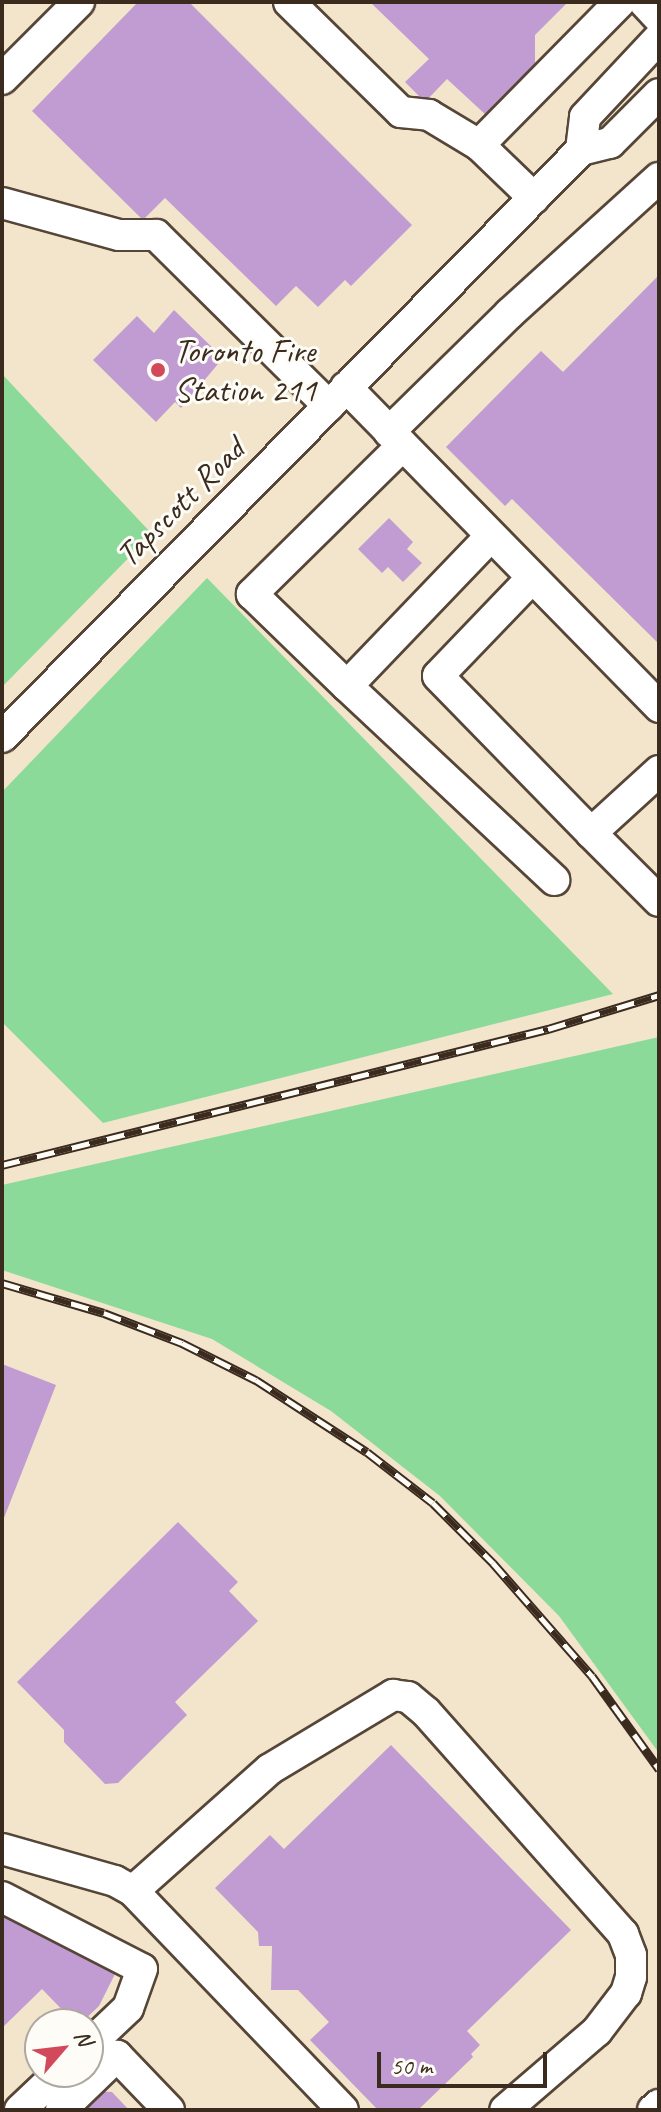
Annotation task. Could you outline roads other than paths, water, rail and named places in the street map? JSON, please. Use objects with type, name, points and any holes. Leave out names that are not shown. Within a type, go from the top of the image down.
[{"type":"street","points":[[2,79],[79,2]]},
{"type":"street","points":[[289,2],[401,112],[429,115],[479,145],[534,198]]},
{"type":"street","points":[[479,145],[620,2]]},
{"type":"street","points":[[644,2],[659,18]]},
{"type":"street","points":[[581,150],[585,117],[659,38]]},
{"type":"street","name":"Tapscott Road","points":[[2,737],[581,150],[610,143],[659,94]]},
{"type":"street","points":[[554,880],[252,594],[510,313],[659,178]]},
{"type":"street","points":[[2,203],[119,235],[156,235],[337,396],[395,439],[659,707]]},
{"type":"street","points":[[347,686],[490,537]]},
{"type":"street","points":[[531,579],[438,676],[659,901]]},
{"type":"street","points":[[591,833],[659,771]]},
{"type":"street","points":[[133,1891],[270,1769],[393,1695],[408,1697],[426,1712],[623,1934],[631,1955],[631,1977],[626,1993],[597,2031],[505,2110]]},
{"type":"street","points":[[2,1849],[115,1881],[133,1891],[343,2110]]},
{"type":"street","points":[[2,1897],[142,1969],[128,2008],[104,2031]]},
{"type":"street","points":[[61,2110],[117,2056],[169,2110]]},
{"type":"street","points":[[20,2110],[43,2088]]},
{"type":"street","points":[[653,2110],[659,2105]]},
{"type":"railway","points":[[2,1165],[548,1029],[659,995]]},
{"type":"railway","points":[[2,1283],[104,1313],[182,1343],[256,1380],[367,1452],[433,1503],[493,1563],[592,1676],[659,1769]]},
{"type":"place","name":"Toronto Fire Station 211","points":[[158,370]]}]
